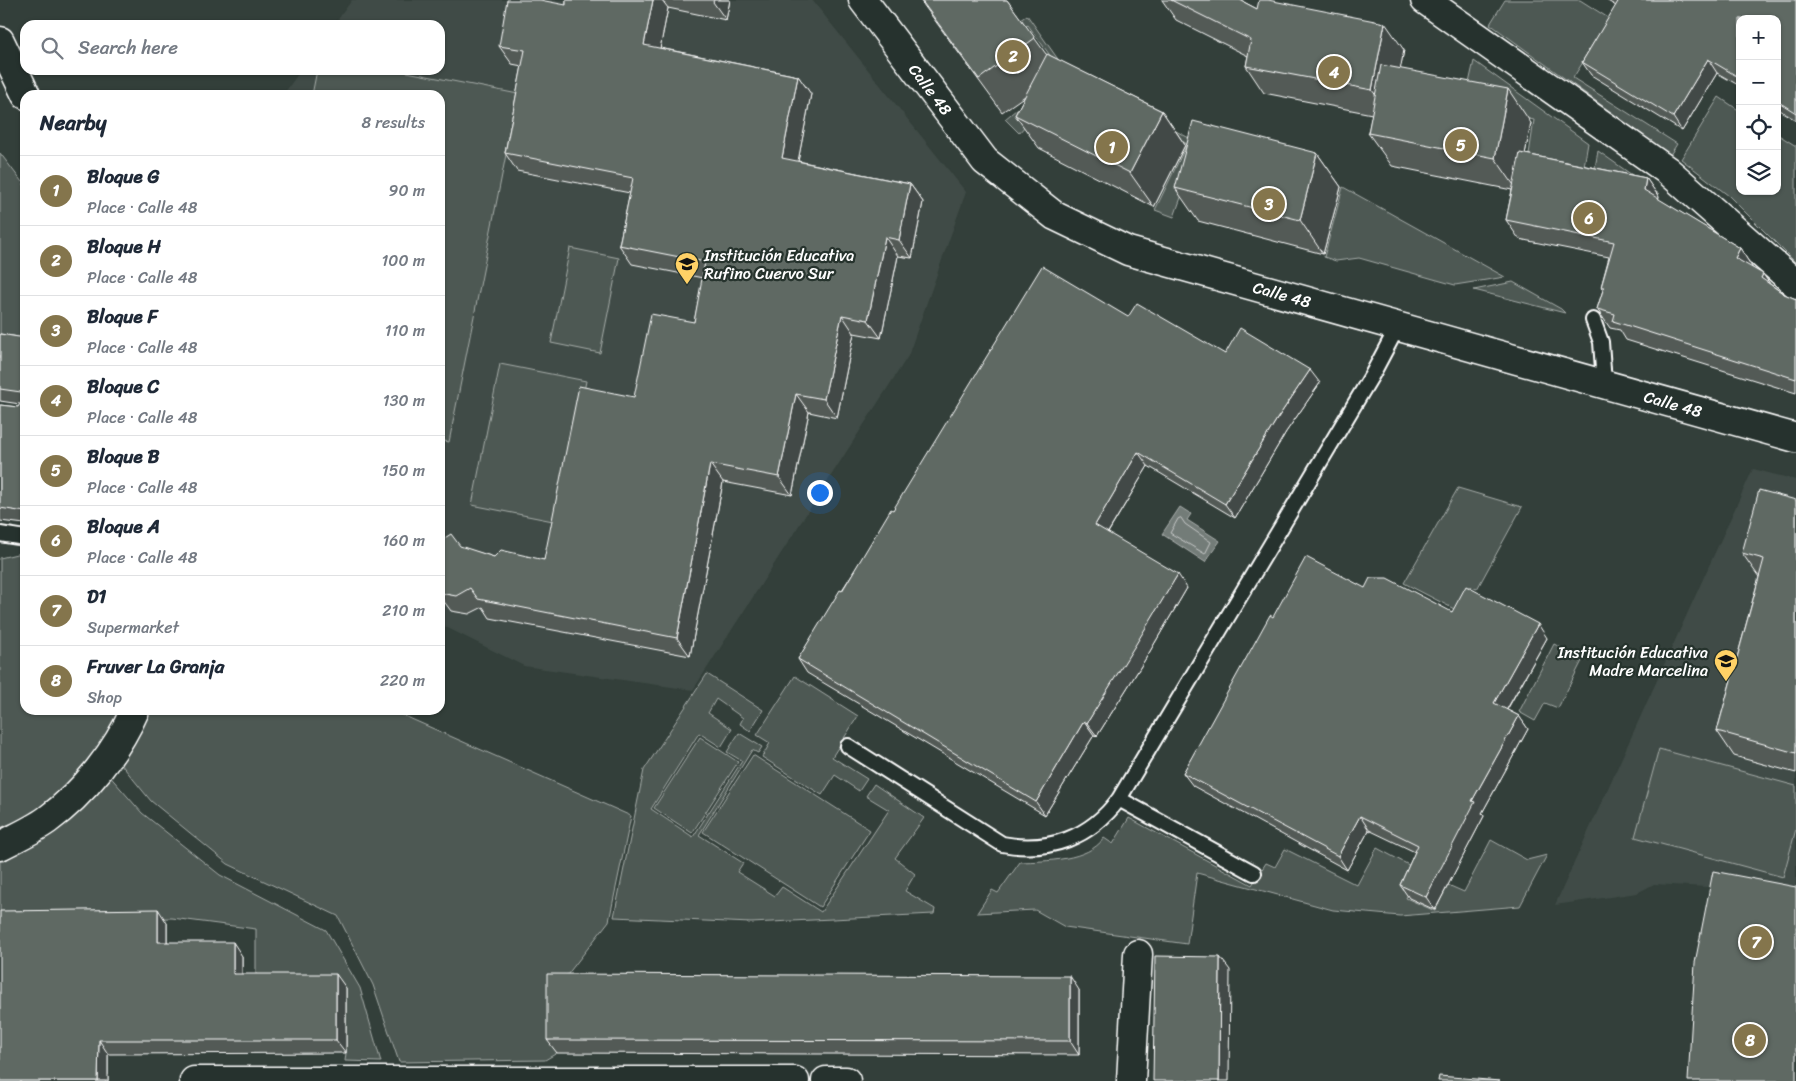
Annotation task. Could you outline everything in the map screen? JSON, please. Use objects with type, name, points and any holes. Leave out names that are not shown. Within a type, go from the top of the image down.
[{"type":"street","name":"Calle 48","points":[[863,0],[985,161],[1055,216],[1128,251],[1796,438]]},
{"type":"street","points":[[1425,0],[1668,171],[1796,284]]},
{"type":"street","points":[[0,42],[24,90]]},
{"type":"street","points":[[0,846],[47,820],[84,787],[126,731],[133,715]]},
{"type":"street","points":[[1131,1081],[1138,954]]},
{"type":"street","points":[[194,1081],[795,1081]]},
{"type":"street","points":[[826,1081],[846,1081]]},
{"type":"lane","points":[[1593,320],[1601,342],[1604,383]]},
{"type":"lane","points":[[848,746],[1002,844],[1030,847],[1054,844],[1077,837],[1091,828],[1118,799],[1372,375],[1398,326]]},
{"type":"lane","points":[[0,534],[20,537]]},
{"type":"lane","points":[[1118,799],[1254,873]]},
{"type":"shaded area","name":"Institución Educativa Rufino Cuervo Sur","points":[[352,0],[812,0],[966,192],[908,356],[693,690],[524,666],[445,626],[445,90],[287,90],[297,75],[445,75],[445,20],[338,20]]},
{"type":"shaded area","points":[[1505,0],[1580,0],[1610,19],[1573,78],[1677,144],[1670,155],[1490,24]]},
{"type":"shaded area","points":[[1027,15],[1069,75],[1019,133],[1005,119],[1062,72],[1028,25],[1016,33],[1011,27]]},
{"type":"shaded area","points":[[1474,61],[1588,143],[1582,178],[1527,168],[1534,120],[1464,105]]},
{"type":"shaded area","points":[[316,75],[422,75],[518,94],[449,442],[445,441],[445,90],[313,90]]},
{"type":"shaded area","points":[[1719,97],[1736,108],[1736,195],[1781,195],[1781,137],[1796,146],[1796,263],[1729,196],[1681,159]]},
{"type":"shaded area","points":[[1130,107],[1191,139],[1202,139],[1174,217],[1155,210],[1187,144],[1137,117]]},
{"type":"shaded area","points":[[1598,151],[1659,194],[1593,179]]},
{"type":"shaded area","points":[[0,153],[20,179],[20,340],[0,338]]},
{"type":"shaded area","points":[[1343,187],[1505,277],[1455,285],[1359,258],[1336,261],[1324,257]]},
{"type":"shaded area","points":[[570,248],[619,258],[600,353],[551,343]]},
{"type":"shaded area","points":[[1513,282],[1561,309],[1565,313],[1474,290]]},
{"type":"shaded area","points":[[500,364],[586,381],[558,522],[472,505]]},
{"type":"shaded area","name":"Institución Educativa Madre Marcelina","points":[[1753,469],[1796,480],[1796,902],[1725,888],[1654,884],[1637,893],[1555,905]]},
{"type":"shaded area","points":[[1458,488],[1522,507],[1477,589],[1469,586],[1458,611],[1404,583]]},
{"type":"shaded area","points":[[20,553],[20,715],[123,715],[77,781],[43,810],[0,828],[0,558]]},
{"type":"shaded area","points":[[1554,644],[1583,659],[1558,708],[1545,703],[1535,721],[1519,712]]},
{"type":"shaded area","points":[[707,674],[763,710],[750,731],[740,724],[743,718],[716,699],[708,713],[732,729],[721,747],[699,733],[651,809],[693,837],[742,761],[727,752],[739,733],[762,747],[758,753],[752,750],[699,835],[743,863],[737,872],[775,896],[782,887],[821,912],[889,810],[866,796],[874,784],[924,818],[895,858],[915,874],[905,891],[935,909],[934,914],[751,923],[614,917],[644,770]]},
{"type":"shaded area","points":[[795,676],[858,716],[832,757],[867,779],[859,791],[835,775],[822,795],[762,757],[770,743],[757,735]]},
{"type":"shaded area","points":[[140,715],[402,715],[631,816],[609,921],[557,988],[557,1053],[545,1060],[399,1062],[373,985],[338,916],[228,864],[151,801],[116,758]]},
{"type":"shaded area","points":[[700,737],[738,762],[692,833],[654,808]]},
{"type":"shaded area","points":[[1659,749],[1796,786],[1796,829],[1783,877],[1635,837]]},
{"type":"shaded area","points":[[753,755],[870,830],[820,907],[703,832]]},
{"type":"shaded area","points":[[107,773],[142,813],[220,875],[326,930],[360,988],[381,1062],[345,1061],[346,1053],[256,976],[256,929],[172,918],[0,920],[0,856]]},
{"type":"shaded area","points":[[1129,818],[1252,885],[1266,863],[1275,867],[1285,849],[1357,885],[1377,848],[1420,871],[1406,898],[1435,911],[1448,885],[1464,892],[1491,840],[1527,860],[1547,855],[1520,906],[1400,916],[1333,910],[1197,873],[1187,944],[1065,927],[1035,910],[977,913],[992,890],[998,893],[1020,862],[1054,860],[1077,855],[1097,846],[1104,838],[1113,844]]},
{"type":"water","points":[[1180,507],[1191,514],[1187,520],[1220,541],[1205,562],[1162,534]]},
{"type":"building","points":[[507,0],[540,0],[566,5],[566,0],[653,0],[644,45],[798,76],[782,158],[910,184],[899,240],[885,237],[868,320],[842,315],[824,399],[796,394],[779,477],[710,464],[677,638],[478,599],[470,588],[456,596],[445,594],[445,538],[451,534],[460,546],[494,557],[501,550],[544,560],[579,386],[634,397],[651,314],[694,322],[705,262],[619,245],[633,178],[505,153],[525,50],[499,46]]},
{"type":"building","points":[[921,0],[1007,0],[1035,38],[979,79]]},
{"type":"building","points":[[1171,0],[1240,0],[1257,9],[1259,0],[1268,0],[1385,23],[1372,90],[1246,66],[1251,40]]},
{"type":"building","points":[[1619,0],[1796,0],[1796,113],[1781,104],[1781,15],[1736,15],[1736,76],[1708,59],[1673,117],[1582,62]]},
{"type":"building","points":[[1047,54],[1162,111],[1130,173],[1015,115]]},
{"type":"building","points":[[1381,65],[1508,89],[1495,158],[1368,133]]},
{"type":"building","points":[[1193,121],[1317,153],[1300,220],[1175,188]]},
{"type":"building","points":[[1520,153],[1646,178],[1644,190],[1740,248],[1735,258],[1763,274],[1761,278],[1784,294],[1796,299],[1796,379],[1613,321],[1615,314],[1597,309],[1604,287],[1601,287],[1614,242],[1506,220]]},
{"type":"building","points":[[1042,266],[1128,317],[1137,303],[1225,354],[1240,328],[1310,370],[1277,419],[1225,504],[1138,452],[1095,525],[1178,574],[1087,723],[1084,721],[1036,802],[798,659],[840,590],[842,591],[891,509],[893,510]]},
{"type":"building","points":[[0,334],[20,337],[20,392],[0,389]]},
{"type":"building","points":[[20,404],[20,511],[0,508],[0,405],[18,407]]},
{"type":"building","points":[[1759,490],[1796,500],[1796,753],[1717,731],[1764,559],[1742,553]]},
{"type":"building","points":[[1306,557],[1365,588],[1370,578],[1387,578],[1452,612],[1466,586],[1538,624],[1494,703],[1519,716],[1472,801],[1475,802],[1426,897],[1400,885],[1418,845],[1360,816],[1338,856],[1183,773],[1270,615],[1273,617]]},
{"type":"building","points":[[1713,871],[1796,887],[1796,1081],[1688,1081],[1695,963]]},
{"type":"building","points":[[158,909],[158,942],[233,942],[233,974],[336,974],[336,1040],[99,1040],[98,1081],[0,1081],[0,911]]},
{"type":"building","points":[[1155,956],[1220,957],[1219,1081],[1153,1081]]},
{"type":"building","points":[[547,974],[1070,976],[1070,1041],[547,1040]]},
{"type":"building","points":[[1439,1076],[1500,1081],[1438,1081]]},
{"type":"place","name":"Bloque H","points":[[1013,56]]},
{"type":"place","name":"Bloque C","points":[[1334,72]]},
{"type":"place","name":"Bloque B","points":[[1461,145]]},
{"type":"place","name":"Bloque G","points":[[1112,147]]},
{"type":"place","name":"Bloque F","points":[[1269,204]]},
{"type":"place","name":"Bloque A","points":[[1589,218]]},
{"type":"place","name":"Institución Educativa Rufino Cuervo Sur","points":[[687,285]]},
{"type":"place","name":"Institución Educativa Madre Marcelina","points":[[1726,682]]},
{"type":"place","name":"D1","points":[[1756,942]]},
{"type":"place","name":"Fruver La Granja","points":[[1750,1040]]}]
